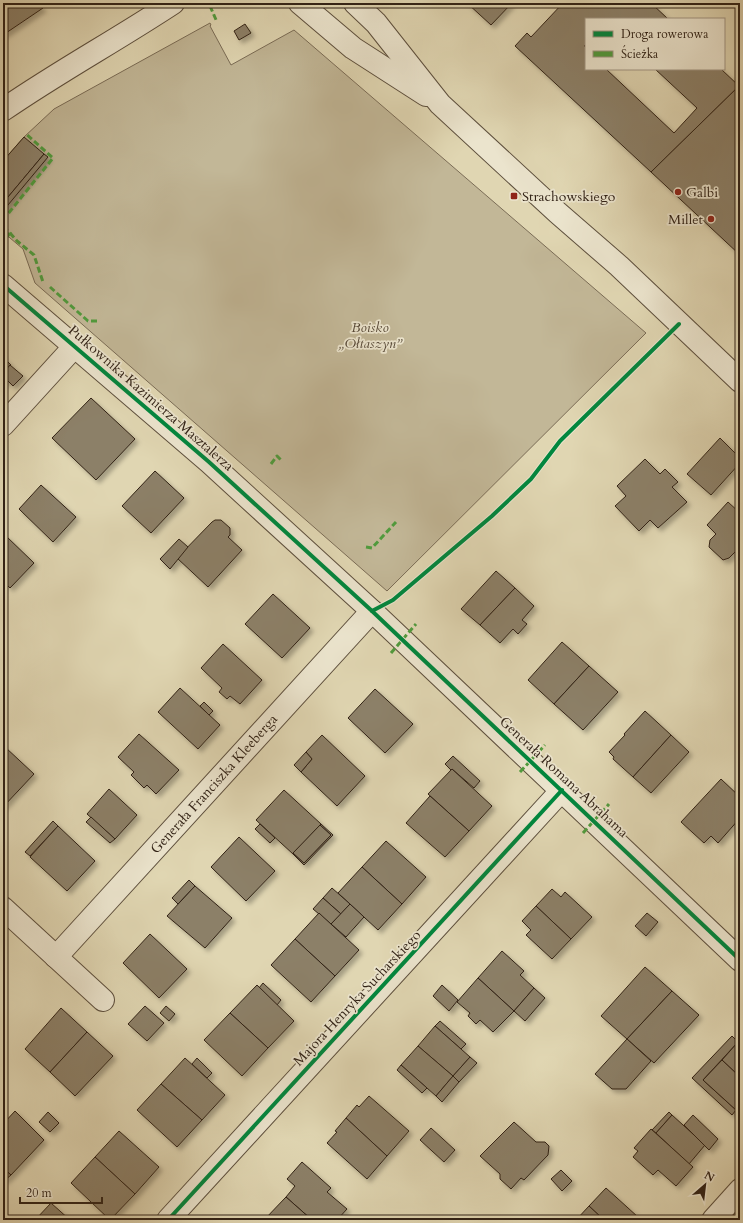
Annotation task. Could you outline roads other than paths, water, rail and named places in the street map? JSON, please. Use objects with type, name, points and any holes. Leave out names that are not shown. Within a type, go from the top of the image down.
[{"type":"street","points":[[3,110],[35,88],[173,3]]},
{"type":"street","points":[[300,3],[352,48],[440,104]]},
{"type":"street","points":[[355,3],[376,23],[440,104],[558,213],[619,266],[740,381]]},
{"type":"street","name":"Pułkownika Kazimierza Masztalerza","points":[[3,285],[209,462],[372,611]]},
{"type":"street","points":[[3,425],[74,347]]},
{"type":"street","name":"Generała Romana Abrahama","points":[[372,611],[740,960]]},
{"type":"street","name":"Generała Franciszka Kleeberga","points":[[56,957],[372,611]]},
{"type":"street","name":"Majora Henryka Sucharskiego","points":[[168,1220],[562,790]]},
{"type":"street","points":[[3,908],[103,1000]]},
{"type":"street","points":[[713,1220],[740,1190]]},
{"type":"place","name":"Galbi","points":[[678,192]]},
{"type":"place","name":"Strachowskiego","points":[[514,196]]},
{"type":"place","name":"Millet","points":[[711,219]]},
{"type":"park label","name":"Boisko „Ołtaszyn”","points":[[370,336]]}]
